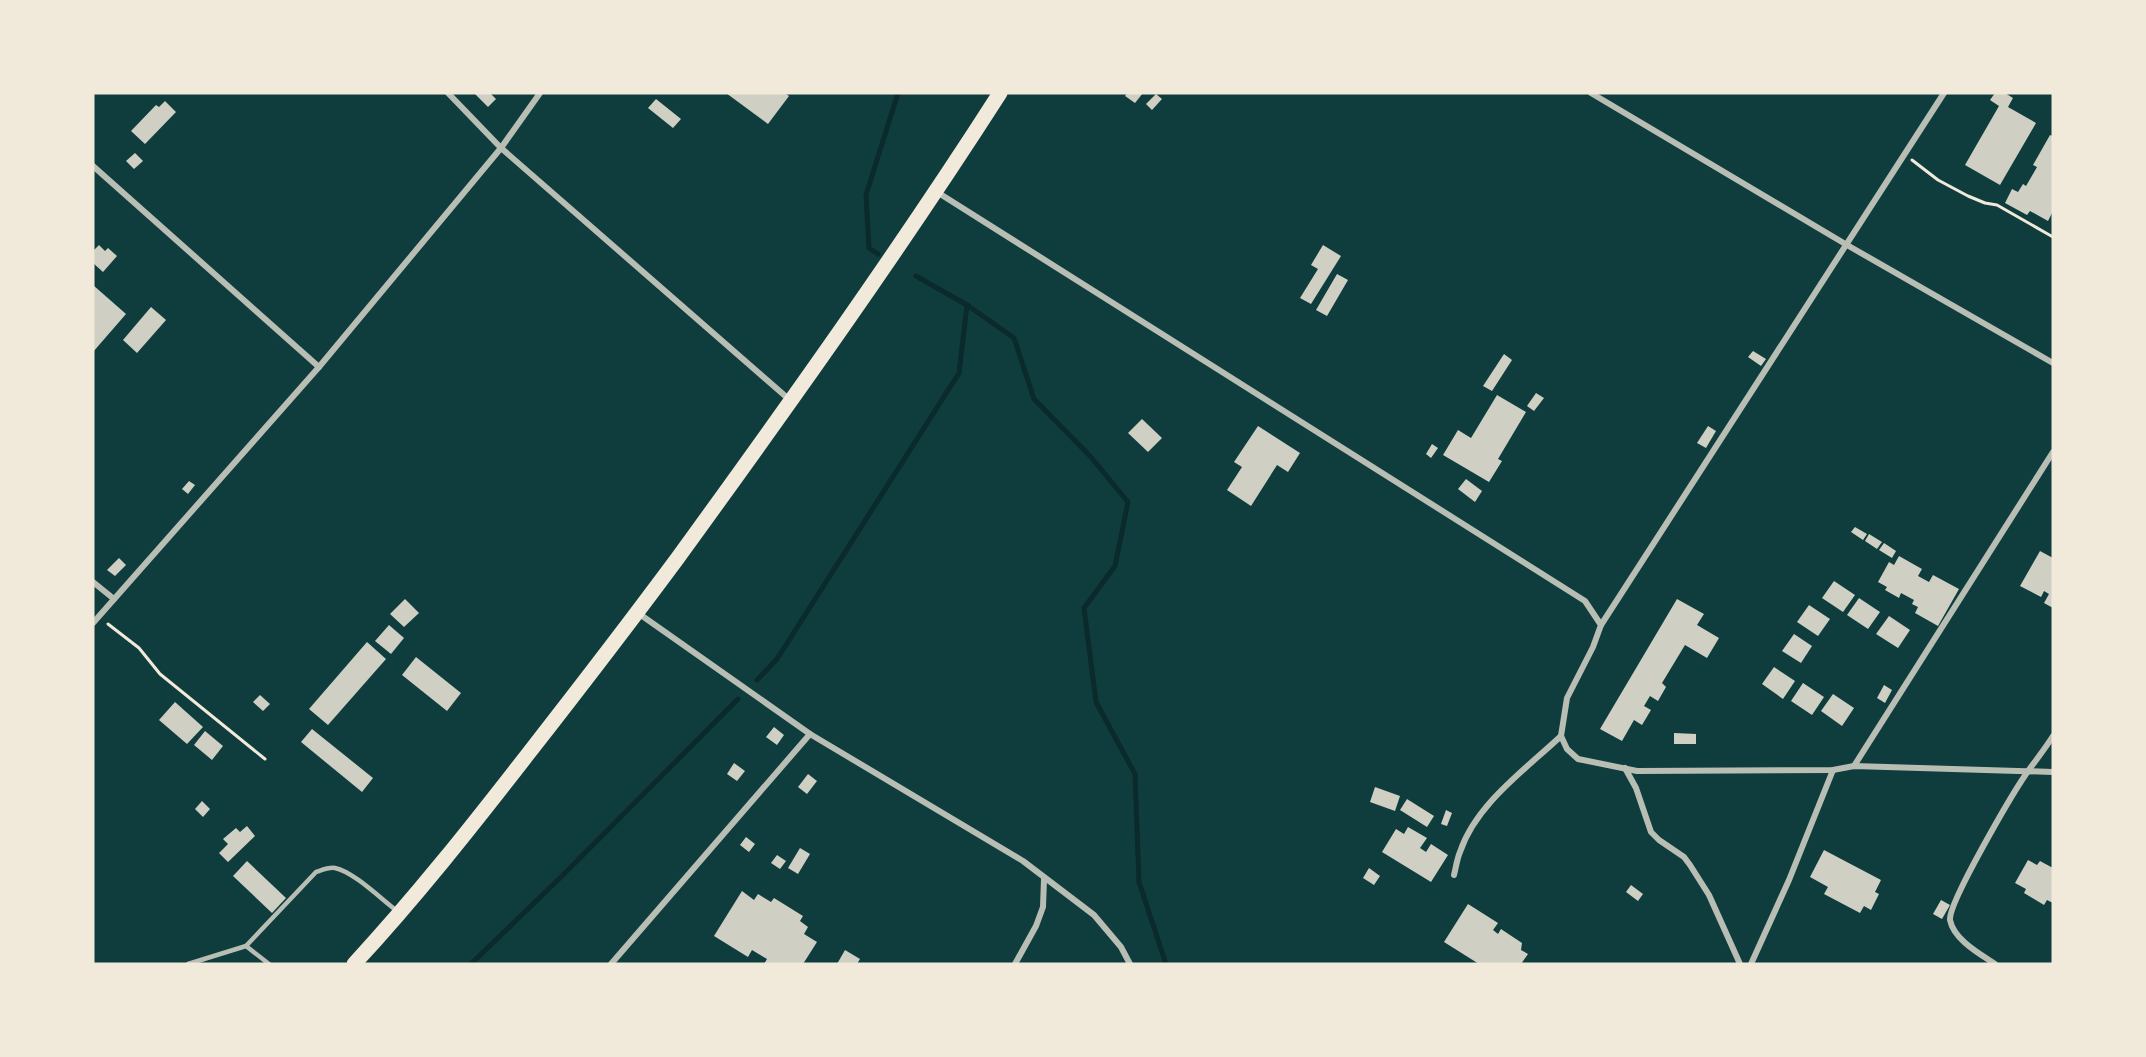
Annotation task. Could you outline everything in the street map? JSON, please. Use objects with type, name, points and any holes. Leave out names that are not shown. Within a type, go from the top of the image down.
[{"type":"highway","points":[[354,964],[400,914],[462,839],[638,612],[792,402],[937,192],[1000,93]]},
{"type":"street","points":[[448,93],[501,148],[792,402]]},
{"type":"street","points":[[93,623],[319,368],[501,148],[540,93]]},
{"type":"street","points":[[1591,93],[1847,245],[2053,363]]},
{"type":"street","points":[[1944,93],[1600,626],[1593,647],[1567,698],[1561,736],[1567,749],[1578,759],[1637,771],[1833,770],[1854,766],[2053,772]]},
{"type":"street","points":[[93,166],[319,368]]},
{"type":"street","points":[[937,192],[1585,602],[1600,626]]},
{"type":"street","points":[[1854,766],[2053,452]]},
{"type":"street","points":[[93,582],[114,599]]},
{"type":"street","points":[[638,612],[810,734],[1023,861],[1094,915],[1121,947],[1130,964]]},
{"type":"street","points":[[611,964],[810,734]]},
{"type":"street","points":[[1455,875],[1460,851],[1478,818],[1501,792],[1561,736]]},
{"type":"street","points":[[1995,964],[1961,938],[1950,919],[1955,900],[2027,772],[2053,736]]},
{"type":"street","points":[[1625,768],[1636,788],[1651,832],[1684,857],[1690,865],[1709,895],[1740,964]]},
{"type":"street","points":[[1751,964],[1789,880],[1833,770]]},
{"type":"street","points":[[1015,964],[1028,944],[1040,917],[1043,907],[1044,879]]},
{"type":"lane","points":[[188,964],[246,946],[316,872],[326,869],[335,868],[346,873],[400,914]]},
{"type":"lane","points":[[246,946],[269,964]]},
{"type":"path","points":[[1905,155],[1938,180],[1984,203],[1997,205],[2053,237]]},
{"type":"path","points":[[98,616],[139,648],[160,674],[265,759]]},
{"type":"building","points":[[474,93],[490,93],[496,99],[488,107]]},
{"type":"building","points":[[726,93],[785,93],[789,96],[768,124]]},
{"type":"building","points":[[1127,93],[1143,93],[1135,103],[1125,96]]},
{"type":"building","points":[[1995,93],[2005,93],[2013,98],[2008,107],[2036,123],[2000,185],[1965,165],[1999,106],[1990,100]]},
{"type":"building","points":[[1156,94],[1162,99],[1152,110],[1146,104]]},
{"type":"building","points":[[656,99],[681,119],[673,128],[648,108]]},
{"type":"building","points":[[165,101],[176,112],[145,144],[131,131],[156,105],[159,107]]},
{"type":"building","points":[[2050,135],[2053,136],[2053,211],[2048,221],[2030,211],[2027,215],[2005,203],[2012,189],[2018,192],[2023,184],[2026,186],[2037,167],[2033,165]]},
{"type":"building","points":[[135,153],[143,161],[134,169],[126,161]]},
{"type":"building","points":[[99,245],[105,251],[108,248],[117,256],[103,272],[93,263],[93,251]]},
{"type":"building","points":[[1323,245],[1341,256],[1311,304],[1300,298],[1318,269],[1311,265]]},
{"type":"building","points":[[1337,274],[1348,280],[1327,316],[1316,310]]},
{"type":"building","points":[[93,285],[126,314],[93,352]]},
{"type":"building","points":[[151,307],[166,320],[137,353],[123,340]]},
{"type":"building","points":[[1753,351],[1766,359],[1761,366],[1748,357]]},
{"type":"building","points":[[1504,354],[1512,360],[1492,391],[1483,386]]},
{"type":"building","points":[[1536,393],[1544,398],[1534,411],[1527,406]]},
{"type":"building","points":[[1497,395],[1526,412],[1498,459],[1502,461],[1489,482],[1443,455],[1458,430],[1471,438]]},
{"type":"building","points":[[1142,419],[1162,438],[1148,452],[1128,433]]},
{"type":"building","points":[[1258,426],[1300,453],[1288,472],[1277,465],[1251,506],[1227,490],[1242,467],[1234,462]]},
{"type":"building","points":[[1708,426],[1716,431],[1706,448],[1697,443]]},
{"type":"building","points":[[1432,444],[1438,448],[1431,458],[1426,454]]},
{"type":"building","points":[[1466,479],[1482,491],[1475,502],[1458,489]]},
{"type":"building","points":[[189,481],[195,485],[188,494],[182,489]]},
{"type":"building","points":[[1855,527],[1867,534],[1863,540],[1851,532]]},
{"type":"building","points":[[1869,534],[1882,542],[1877,549],[1865,541]]},
{"type":"building","points":[[1884,543],[1896,551],[1892,558],[1879,550]]},
{"type":"building","points":[[2040,551],[2053,558],[2053,608],[2044,603],[2049,594],[2044,591],[2041,597],[2020,586]]},
{"type":"building","points":[[1899,556],[1922,569],[1918,576],[1929,582],[1933,575],[1959,589],[1938,626],[1915,613],[1918,607],[1912,604],[1914,600],[1901,593],[1899,598],[1885,590],[1887,587],[1878,582],[1889,562],[1894,565]]},
{"type":"building","points":[[119,558],[126,565],[115,576],[107,570]]},
{"type":"building","points":[[1834,581],[1855,595],[1843,612],[1822,598]]},
{"type":"building","points":[[1859,598],[1880,612],[1868,629],[1847,615]]},
{"type":"building","points":[[405,599],[419,613],[404,627],[390,614]]},
{"type":"building","points":[[1677,599],[1704,614],[1697,625],[1719,638],[1707,658],[1685,645],[1662,683],[1666,687],[1658,701],[1650,696],[1644,706],[1651,710],[1642,725],[1634,720],[1622,741],[1600,729]]},
{"type":"building","points":[[1809,605],[1830,619],[1818,636],[1797,622]]},
{"type":"building","points":[[1889,616],[1910,630],[1898,648],[1876,634]]},
{"type":"building","points":[[389,625],[404,638],[391,654],[375,641]]},
{"type":"building","points":[[1794,634],[1812,646],[1801,663],[1782,651]]},
{"type":"building","points":[[367,642],[386,659],[328,725],[309,709]]},
{"type":"building","points":[[416,657],[461,693],[447,711],[402,675]]},
{"type":"building","points":[[1774,667],[1795,681],[1783,699],[1762,684]]},
{"type":"building","points":[[1803,683],[1824,697],[1812,715],[1791,701]]},
{"type":"building","points":[[1884,685],[1892,690],[1885,703],[1877,698]]},
{"type":"building","points":[[1833,694],[1854,708],[1842,726],[1821,711]]},
{"type":"building","points":[[260,695],[270,704],[263,711],[253,702]]},
{"type":"building","points":[[175,702],[203,727],[187,744],[159,720]]},
{"type":"building","points":[[774,727],[784,735],[777,745],[766,737]]},
{"type":"building","points":[[312,729],[373,778],[362,792],[301,742]]},
{"type":"building","points":[[205,731],[223,746],[212,760],[194,745]]},
{"type":"building","points":[[1674,733],[1696,734],[1696,744],[1674,744]]},
{"type":"building","points":[[734,763],[745,771],[737,781],[727,774]]},
{"type":"building","points":[[808,774],[817,781],[807,794],[798,787]]},
{"type":"building","points":[[1375,787],[1400,796],[1395,811],[1370,802]]},
{"type":"building","points":[[1407,799],[1434,816],[1427,827],[1400,810]]},
{"type":"building","points":[[202,801],[210,809],[203,817],[195,809]]},
{"type":"building","points":[[1446,810],[1452,813],[1447,826],[1441,824]]},
{"type":"building","points":[[247,826],[255,836],[228,862],[219,853],[228,844],[223,839],[236,828],[240,832]]},
{"type":"building","points":[[1408,827],[1427,838],[1420,848],[1426,852],[1431,844],[1448,855],[1431,882],[1382,852],[1396,829],[1404,834]]},
{"type":"building","points":[[746,837],[755,844],[749,852],[740,845]]},
{"type":"building","points":[[800,848],[810,854],[798,874],[788,868]]},
{"type":"building","points":[[1824,850],[1881,880],[1875,892],[1879,894],[1871,910],[1864,906],[1860,913],[1824,894],[1828,887],[1810,877]]},
{"type":"building","points":[[777,855],[786,861],[780,869],[771,863]]},
{"type":"building","points":[[2028,860],[2037,865],[2040,861],[2053,868],[2053,903],[2047,900],[2044,905],[2024,893],[2026,889],[2015,883]]},
{"type":"building","points":[[247,861],[286,898],[272,913],[233,876]]},
{"type":"building","points":[[1369,868],[1380,876],[1374,885],[1363,878]]},
{"type":"building","points":[[1631,885],[1643,894],[1638,901],[1626,892]]},
{"type":"building","points":[[742,891],[754,900],[758,894],[771,902],[774,898],[803,916],[800,921],[808,927],[804,934],[817,942],[803,964],[764,964],[767,959],[752,950],[748,957],[714,936]]},
{"type":"building","points":[[1941,900],[1950,905],[1942,919],[1933,914]]},
{"type":"building","points":[[1468,904],[1498,923],[1493,930],[1498,934],[1501,929],[1522,943],[1521,950],[1528,954],[1521,964],[1479,964],[1444,942]]},
{"type":"building","points":[[845,950],[860,959],[857,964],[837,964]]},
{"type":"waterway","points":[[878,254],[869,248],[866,195],[898,93]]},
{"type":"waterway","points":[[757,680],[777,659],[959,373],[967,305],[916,276]]},
{"type":"waterway","points":[[967,305],[1014,338],[1034,399],[1090,456],[1128,502],[1115,566],[1084,608],[1096,702],[1135,774],[1139,882],[1166,964]]},
{"type":"waterway","points":[[471,964],[738,699]]}]
